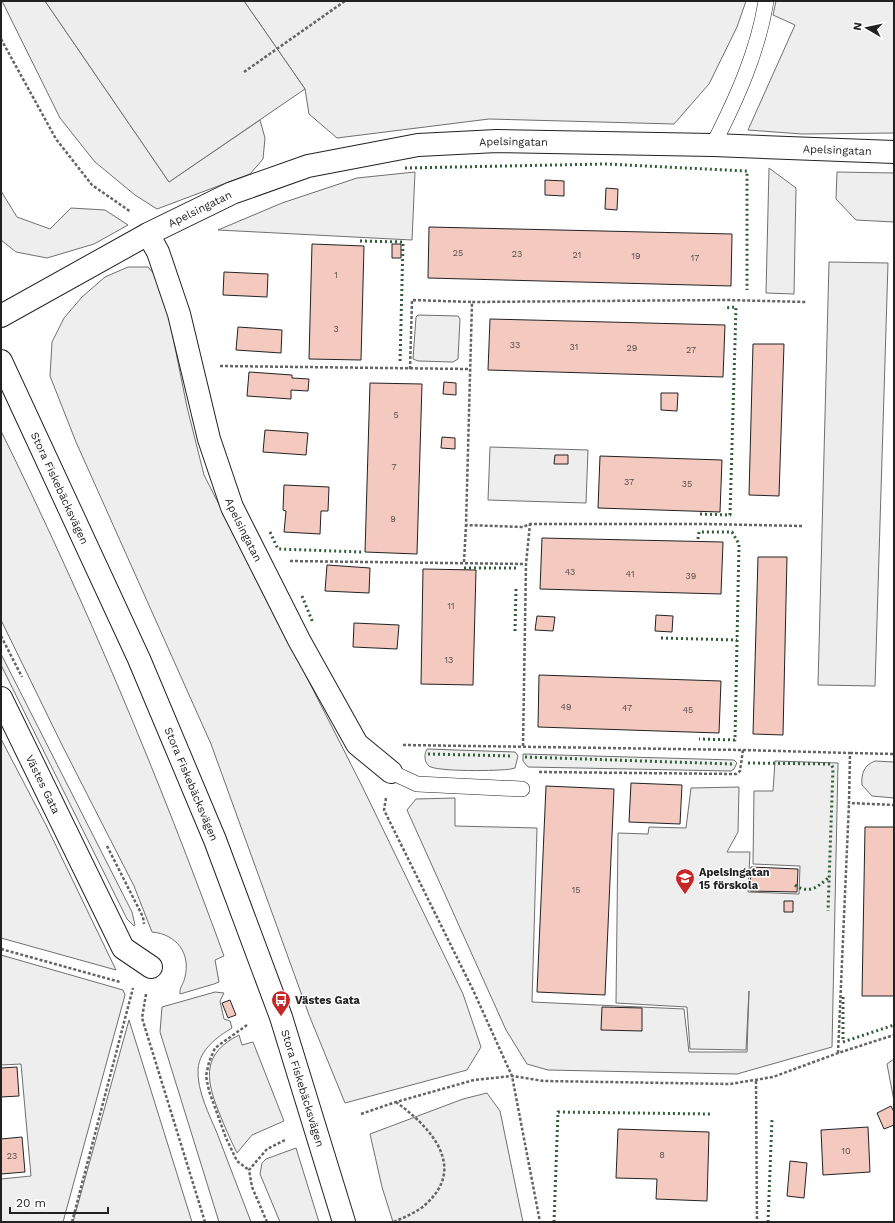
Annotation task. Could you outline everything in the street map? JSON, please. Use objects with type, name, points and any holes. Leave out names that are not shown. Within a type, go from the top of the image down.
[{"type":"street","name":"Apelsingatan","points":[[1,316],[148,234],[232,193],[308,166],[418,145],[497,141],[713,145],[894,152]]},
{"type":"street","name":"Apelsingatan","points":[[148,234],[158,252],[179,314],[209,439],[232,507],[258,560],[357,744],[391,772]]},
{"type":"street","name":"Stora Fiskebäcksvägen","points":[[1,361],[139,659],[215,840],[280,1017],[344,1222]]},
{"type":"street","name":"Västes Gata","points":[[1,698],[123,948],[151,967]]},
{"type":"lane","points":[[713,145],[734,105],[751,59],[764,16],[766,1]]},
{"type":"lane","points":[[391,772],[418,784],[522,789]]},
{"type":"path","points":[[244,72],[345,1]]},
{"type":"path","points":[[1,39],[56,139],[92,185],[134,214],[148,234]]},
{"type":"path","points":[[410,369],[412,300],[472,302],[726,300],[806,302]]},
{"type":"path","points":[[464,562],[472,302]]},
{"type":"path","points":[[191,366],[469,369]]},
{"type":"path","points":[[466,525],[523,527],[530,524],[706,524],[802,526]]},
{"type":"path","points":[[523,746],[526,564],[530,524]]},
{"type":"path","points":[[258,560],[526,564]]},
{"type":"path","points":[[357,744],[894,754]]},
{"type":"path","points":[[522,789],[537,773],[543,771],[736,774],[740,771],[742,750]]},
{"type":"path","points":[[838,1053],[850,754]]},
{"type":"path","points":[[849,803],[894,805]]},
{"type":"path","points":[[384,810],[473,990],[512,1076],[540,1222]]},
{"type":"path","points":[[1,949],[126,983]]},
{"type":"path","points":[[151,967],[142,1018],[205,1222]]},
{"type":"path","points":[[72,1222],[134,985]]},
{"type":"path","points":[[246,1026],[215,1048],[209,1062],[206,1076],[209,1091],[226,1138],[237,1161],[249,1170],[252,1187],[267,1222]]},
{"type":"path","points":[[361,1114],[396,1102],[474,1080],[512,1076],[544,1081],[730,1084],[756,1081],[773,1077],[838,1053],[894,1035]]},
{"type":"path","points":[[756,1081],[757,1222]]},
{"type":"path","points":[[394,1222],[426,1205],[440,1188],[444,1169],[442,1149],[430,1132],[417,1117],[396,1102]]},
{"type":"path","points":[[249,1170],[267,1149],[285,1140]]},
{"type":"shaded area","points":[[2,1],[45,1],[169,182],[260,120],[265,138],[263,159],[250,174],[157,209],[135,195],[95,162],[60,118]]},
{"type":"shaded area","points":[[45,1],[244,1],[305,89],[169,182]]},
{"type":"shaded area","points":[[244,1],[746,1],[737,27],[709,84],[674,124],[489,119],[337,138],[309,114],[305,89]]},
{"type":"shaded area","points":[[776,1],[894,1],[894,133],[802,134],[748,130],[795,25],[773,15]]},
{"type":"shaded area","points":[[769,168],[796,188],[794,294],[766,293]]},
{"type":"shaded area","points":[[415,172],[412,240],[218,230],[282,203],[357,178]]},
{"type":"shaded area","points":[[837,172],[894,173],[894,222],[856,220],[836,199]]},
{"type":"shaded area","points":[[1,191],[17,217],[50,229],[71,208],[105,210],[128,225],[94,244],[47,258],[16,252],[1,240]]},
{"type":"shaded area","points":[[829,262],[888,263],[875,686],[818,685]]},
{"type":"shaded area","points":[[128,267],[148,267],[162,283],[187,407],[204,475],[362,786],[463,994],[481,1047],[467,1070],[345,1103],[309,1015],[211,744],[76,442],[50,376],[52,342],[64,318],[82,297],[105,277]]},
{"type":"shaded area","points":[[418,315],[458,316],[460,319],[458,359],[453,362],[418,361],[413,359],[416,317]]},
{"type":"shaded area","points":[[1,431],[62,560],[120,690],[174,822],[224,956],[215,960],[219,982],[214,984],[180,994],[186,968],[184,953],[180,946],[168,936],[152,932],[134,886],[62,745],[1,620]]},
{"type":"shaded area","points":[[490,447],[588,450],[586,503],[488,500]]},
{"type":"shaded area","points":[[1,654],[132,912],[134,926],[127,919],[1,665]]},
{"type":"shaded area","points":[[1,739],[46,825],[116,970],[1,938]]},
{"type":"shaded area","points":[[427,749],[515,752],[518,756],[515,768],[511,769],[482,771],[455,770],[434,768],[429,766],[425,758]]},
{"type":"shaded area","points":[[523,754],[734,760],[737,763],[731,771],[528,767],[523,761]]},
{"type":"shaded area","name":"Apelsingatan 15 förskola","points":[[775,761],[838,763],[832,1047],[737,1074],[548,1070],[527,1064],[506,1030],[407,810],[416,799],[455,798],[455,826],[537,828],[532,1002],[684,1009],[689,1052],[747,1052],[749,991],[746,1050],[690,1049],[687,1007],[616,1003],[618,833],[648,834],[649,827],[686,828],[691,788],[739,787],[738,832],[727,852],[750,852],[748,892],[799,894],[800,866],[753,864],[754,791],[773,791]]},
{"type":"shaded area","points":[[875,761],[894,762],[894,798],[872,796],[862,785],[864,770],[868,765]]},
{"type":"shaded area","points":[[1,955],[123,990],[125,995],[63,1222],[1,1222],[1,1179],[31,1176],[21,1064],[1,1065]]},
{"type":"shaded area","points":[[215,992],[224,993],[220,1001],[224,1019],[230,1021],[232,1028],[210,1044],[202,1055],[198,1069],[199,1086],[251,1222],[219,1222],[160,1032],[162,1007]]},
{"type":"shaded area","points":[[129,1020],[192,1222],[73,1222]]},
{"type":"shaded area","points":[[239,1035],[242,1045],[253,1042],[284,1121],[252,1135],[237,1153],[218,1110],[209,1077],[213,1058],[227,1042]]},
{"type":"shaded area","points":[[894,1059],[894,1101],[887,1064]]},
{"type":"shaded area","points":[[487,1093],[500,1111],[523,1222],[393,1222],[382,1187],[370,1134],[463,1099]]},
{"type":"shaded area","points":[[296,1148],[319,1222],[280,1222],[260,1174],[262,1163],[266,1159]]},
{"type":"building","points":[[545,180],[564,181],[564,196],[545,195]]},
{"type":"building","points":[[606,188],[618,189],[617,210],[605,209]]},
{"type":"building","points":[[429,227],[732,234],[731,286],[428,278]]},
{"type":"building","points":[[312,244],[364,246],[361,360],[309,359]]},
{"type":"building","points":[[392,244],[401,244],[401,258],[392,258]]},
{"type":"building","points":[[224,272],[268,274],[267,297],[223,295]]},
{"type":"building","points":[[490,319],[725,325],[723,377],[488,370]]},
{"type":"building","points":[[238,327],[282,330],[281,353],[236,350]]},
{"type":"building","points":[[753,344],[784,344],[779,496],[749,495]]},
{"type":"building","points":[[249,372],[292,375],[292,378],[309,379],[308,391],[291,390],[291,399],[247,396]]},
{"type":"building","points":[[444,382],[456,383],[456,395],[443,394]]},
{"type":"building","points":[[370,383],[422,384],[417,554],[365,552]]},
{"type":"building","points":[[661,393],[678,393],[677,411],[661,410]]},
{"type":"building","points":[[265,430],[308,433],[306,455],[263,452]]},
{"type":"building","points":[[442,437],[455,438],[455,449],[441,448]]},
{"type":"building","points":[[555,455],[568,455],[568,464],[554,464]]},
{"type":"building","points":[[600,456],[722,460],[720,512],[598,508]]},
{"type":"building","points":[[284,485],[329,487],[328,511],[321,511],[320,534],[284,532],[286,511],[283,510]]},
{"type":"building","points":[[542,538],[723,542],[721,594],[540,589]]},
{"type":"building","points":[[758,557],[787,557],[783,735],[753,734]]},
{"type":"building","points":[[327,565],[370,568],[369,593],[325,591]]},
{"type":"building","points":[[423,569],[476,570],[473,685],[421,684]]},
{"type":"building","points":[[656,615],[673,616],[672,632],[655,631]]},
{"type":"building","points":[[537,616],[555,617],[553,631],[535,630]]},
{"type":"building","points":[[354,623],[399,625],[397,649],[353,647]]},
{"type":"building","points":[[539,675],[721,681],[719,733],[538,727]]},
{"type":"building","points":[[631,783],[682,785],[680,824],[629,822]]},
{"type":"building","points":[[546,786],[614,789],[605,995],[537,992]]},
{"type":"building","points":[[865,827],[894,827],[894,996],[862,996]]},
{"type":"building","points":[[751,867],[798,869],[797,892],[750,891]]},
{"type":"building","points":[[784,901],[793,901],[793,912],[784,912]]},
{"type":"building","points":[[230,1000],[236,1015],[228,1018],[222,1003]]},
{"type":"building","points":[[602,1007],[642,1008],[642,1031],[601,1030]]},
{"type":"building","points":[[17,1067],[19,1096],[1,1097],[1,1068]]},
{"type":"building","points":[[891,1106],[894,1112],[894,1125],[884,1129],[877,1113]]},
{"type":"building","points":[[868,1127],[870,1172],[823,1175],[821,1130]]},
{"type":"building","points":[[618,1129],[709,1132],[707,1201],[656,1199],[657,1179],[616,1178]]},
{"type":"building","points":[[22,1137],[25,1172],[1,1174],[1,1139]]},
{"type":"building","points":[[790,1161],[807,1163],[804,1198],[787,1196]]},
{"type":"hedge","points":[[405,168],[606,164],[747,171],[747,290]]},
{"type":"hedge","points":[[360,241],[403,242],[400,364]]},
{"type":"hedge","points":[[700,514],[730,515],[736,307],[724,308]]},
{"type":"hedge","points":[[270,532],[278,549],[362,552]]},
{"type":"hedge","points":[[698,539],[699,532],[732,532],[739,544],[735,740],[699,739]]},
{"type":"hedge","points":[[464,568],[516,568]]},
{"type":"hedge","points":[[515,631],[516,588]]},
{"type":"hedge","points":[[302,596],[313,623]]},
{"type":"hedge","points":[[661,638],[737,640]]},
{"type":"hedge","points":[[428,754],[513,756]]},
{"type":"hedge","points":[[525,757],[732,764]]},
{"type":"hedge","points":[[748,763],[831,764],[833,768],[828,911]]},
{"type":"hedge","points":[[795,885],[804,889],[812,889],[820,885],[828,878]]},
{"type":"hedge","points":[[843,997],[843,1042],[894,1025]]},
{"type":"hedge","points":[[554,1222],[558,1112],[711,1114]]},
{"type":"hedge","points":[[768,1222],[772,1119]]},
{"type":"place","name":"Apelsingatan 15 förskola","points":[[685,895]]},
{"type":"place","name":"Västes Gata","points":[[281,1017]]}]
